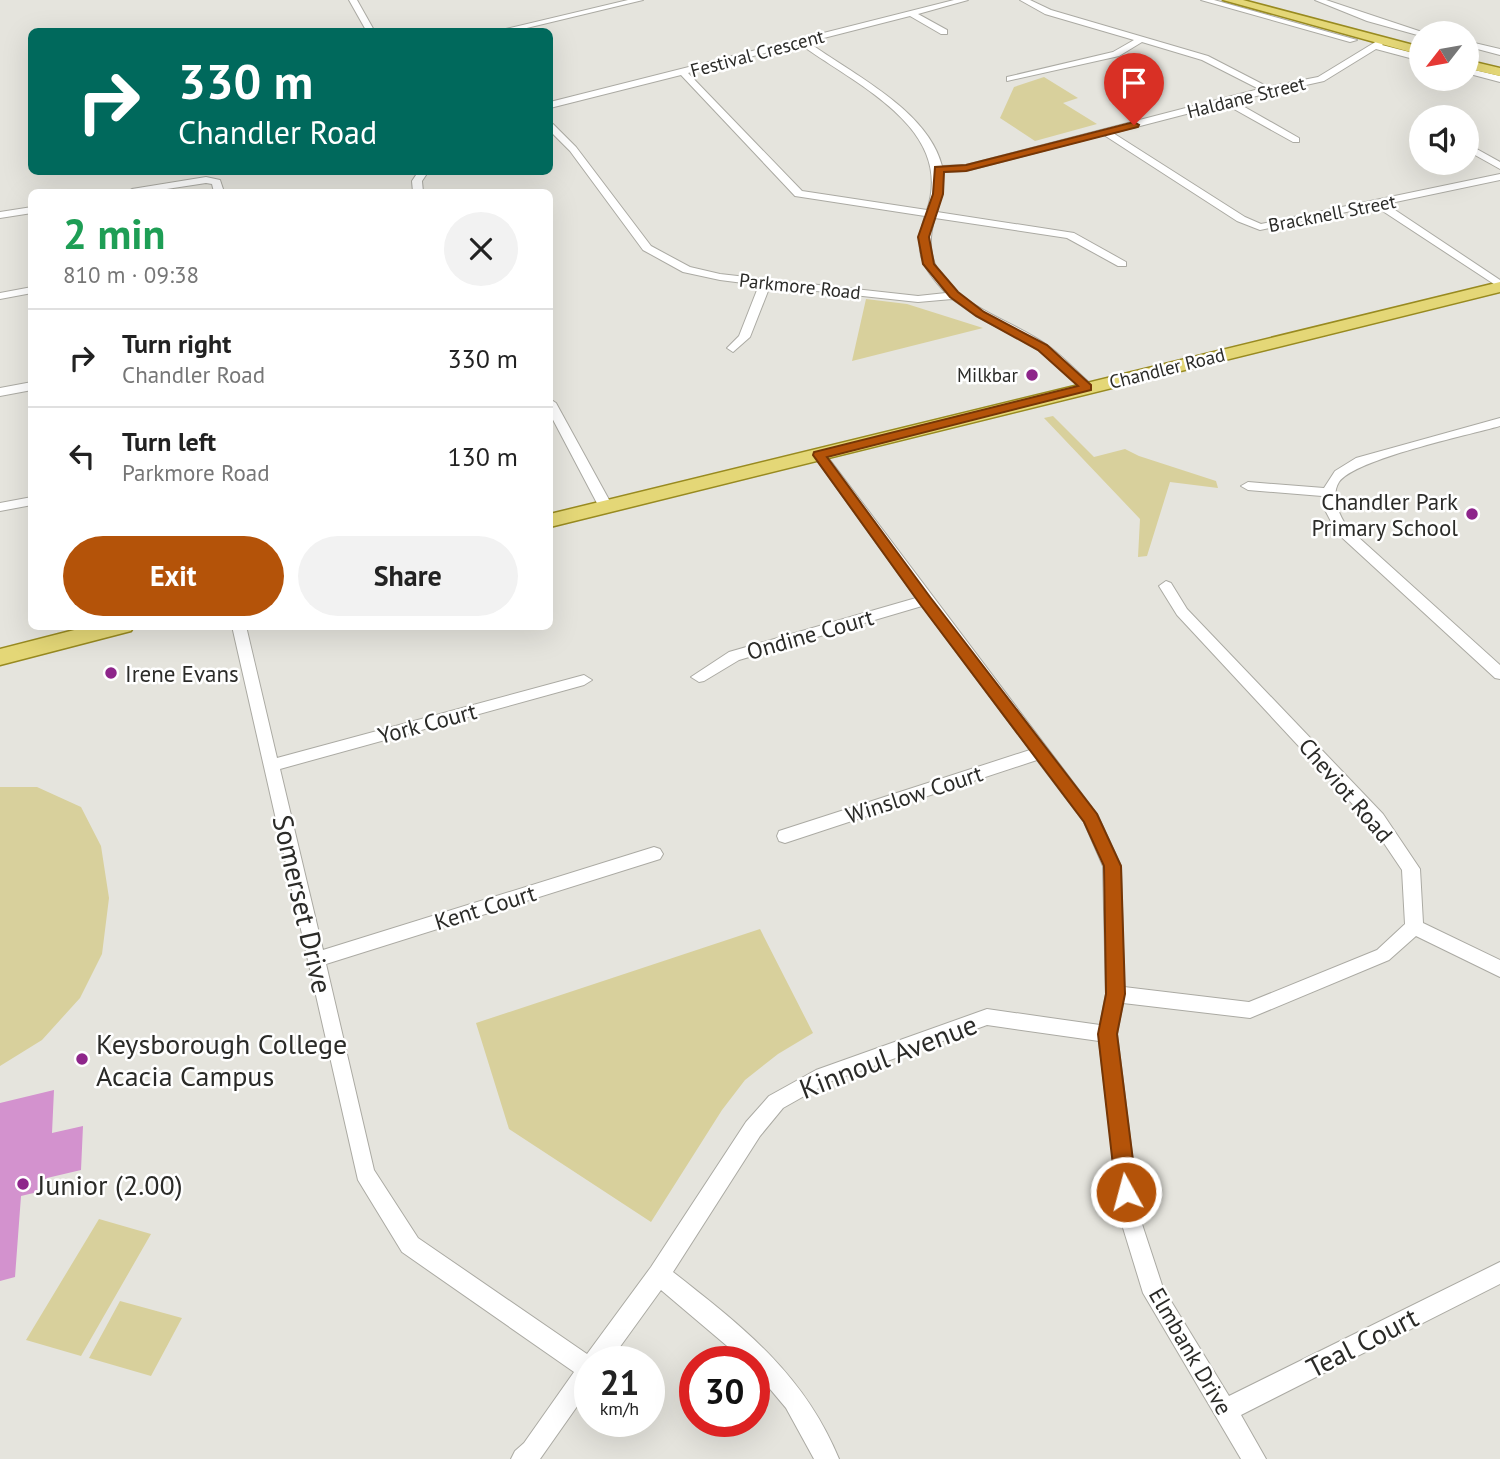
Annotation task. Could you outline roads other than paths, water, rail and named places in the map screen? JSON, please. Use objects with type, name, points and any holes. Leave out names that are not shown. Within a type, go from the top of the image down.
[{"type":"main road","points":[[1229,0],[1378,43],[1409,49]]},
{"type":"main road","points":[[1263,0],[1409,39]]},
{"type":"main road","points":[[1360,26],[1380,35],[1378,43]]},
{"type":"main road","points":[[1479,57],[1500,62]]},
{"type":"main road","points":[[1479,67],[1500,72]]},
{"type":"main road","name":"Chandler Road","points":[[553,520],[1500,286]]},
{"type":"main road","points":[[0,657],[107,630]]},
{"type":"street","points":[[353,0],[369,28]]},
{"type":"street","points":[[515,28],[639,0]]},
{"type":"street","name":"Festival Crescent","points":[[553,104],[964,0]]},
{"type":"street","points":[[1024,0],[1048,12],[1205,58],[1267,90]]},
{"type":"street","points":[[1205,0],[1353,40]]},
{"type":"street","points":[[1319,0],[1409,30]]},
{"type":"street","points":[[909,13],[944,32]]},
{"type":"street","points":[[1322,15],[1387,24]]},
{"type":"street","points":[[1010,79],[1116,54],[1142,39]]},
{"type":"street","points":[[801,41],[913,123],[928,142],[939,169],[938,194],[923,237],[924,251],[933,272],[954,295],[980,314],[1043,348],[1087,387]]},
{"type":"street","points":[[1378,43],[1409,54]]},
{"type":"street","name":"Haldane Street","points":[[939,169],[966,168],[1267,90],[1321,79],[1341,69],[1378,43]]},
{"type":"street","points":[[1479,46],[1500,52]]},
{"type":"street","points":[[683,72],[799,194],[1070,235],[1122,264]]},
{"type":"street","points":[[1479,73],[1500,79]]},
{"type":"street","points":[[1227,102],[1296,140]]},
{"type":"street","name":"Parkmore Road","points":[[553,129],[573,149],[638,239],[658,256],[702,274],[918,299],[954,295]]},
{"type":"street","name":"Bracknell Street","points":[[1106,132],[1241,219],[1260,227],[1500,177]]},
{"type":"street","points":[[1479,154],[1500,166]]},
{"type":"street","points":[[150,189],[206,180],[216,182],[218,189]]},
{"type":"street","points":[[1378,204],[1500,286]]},
{"type":"street","points":[[0,215],[28,210]]},
{"type":"street","points":[[733,348],[744,337],[766,282]]},
{"type":"street","points":[[0,296],[28,291]]},
{"type":"street","points":[[0,392],[28,387]]},
{"type":"street","points":[[553,409],[606,507]]},
{"type":"street","points":[[1500,422],[1361,461],[1346,468],[1333,480],[1328,492],[1330,512],[1342,530],[1500,674]]},
{"type":"street","name":"Elmbank Drive","points":[[819,455],[1091,819],[1112,866],[1115,994],[1108,1034],[1130,1218],[1154,1293],[1254,1459]]},
{"type":"street","points":[[1248,486],[1328,492]]},
{"type":"street","points":[[0,507],[28,501]]},
{"type":"street","name":"Cheviot Road","points":[[1166,586],[1182,612],[1377,819],[1411,869],[1414,928]]},
{"type":"street","name":"Ondine Court","points":[[699,677],[734,656],[925,600]]},
{"type":"street","name":"Somerset Drive","points":[[240,630],[365,1173],[410,1245],[574,1359]]},
{"type":"street","name":"York Court","points":[[270,766],[584,680]]},
{"type":"street","name":"Winslow Court","points":[[785,836],[1042,752]]},
{"type":"street","name":"Kent Court","points":[[316,960],[654,854]]},
{"type":"street","points":[[1115,994],[1250,1010],[1383,955],[1414,928],[1500,969]]},
{"type":"street","name":"Kinnoul Avenue","points":[[607,1346],[659,1275],[753,1129],[776,1102],[823,1076],[987,1017],[1108,1034]]},
{"type":"street","name":"Teal Court","points":[[1224,1411],[1500,1273]]},
{"type":"street","points":[[659,1275],[743,1345],[779,1380],[805,1415],[827,1459]]},
{"type":"street","points":[[523,1459],[532,1451],[574,1391]]},
{"type":"place","name":"Milkbar","points":[[1032,375]]},
{"type":"place","name":"Chandler Park Primary School","points":[[1472,514]]},
{"type":"place","name":"Irene Evans","points":[[111,673]]},
{"type":"place","name":"Keysborough College Acacia Campus","points":[[82,1059]]},
{"type":"place","name":"Junior (2.00)","points":[[23,1184]]}]
